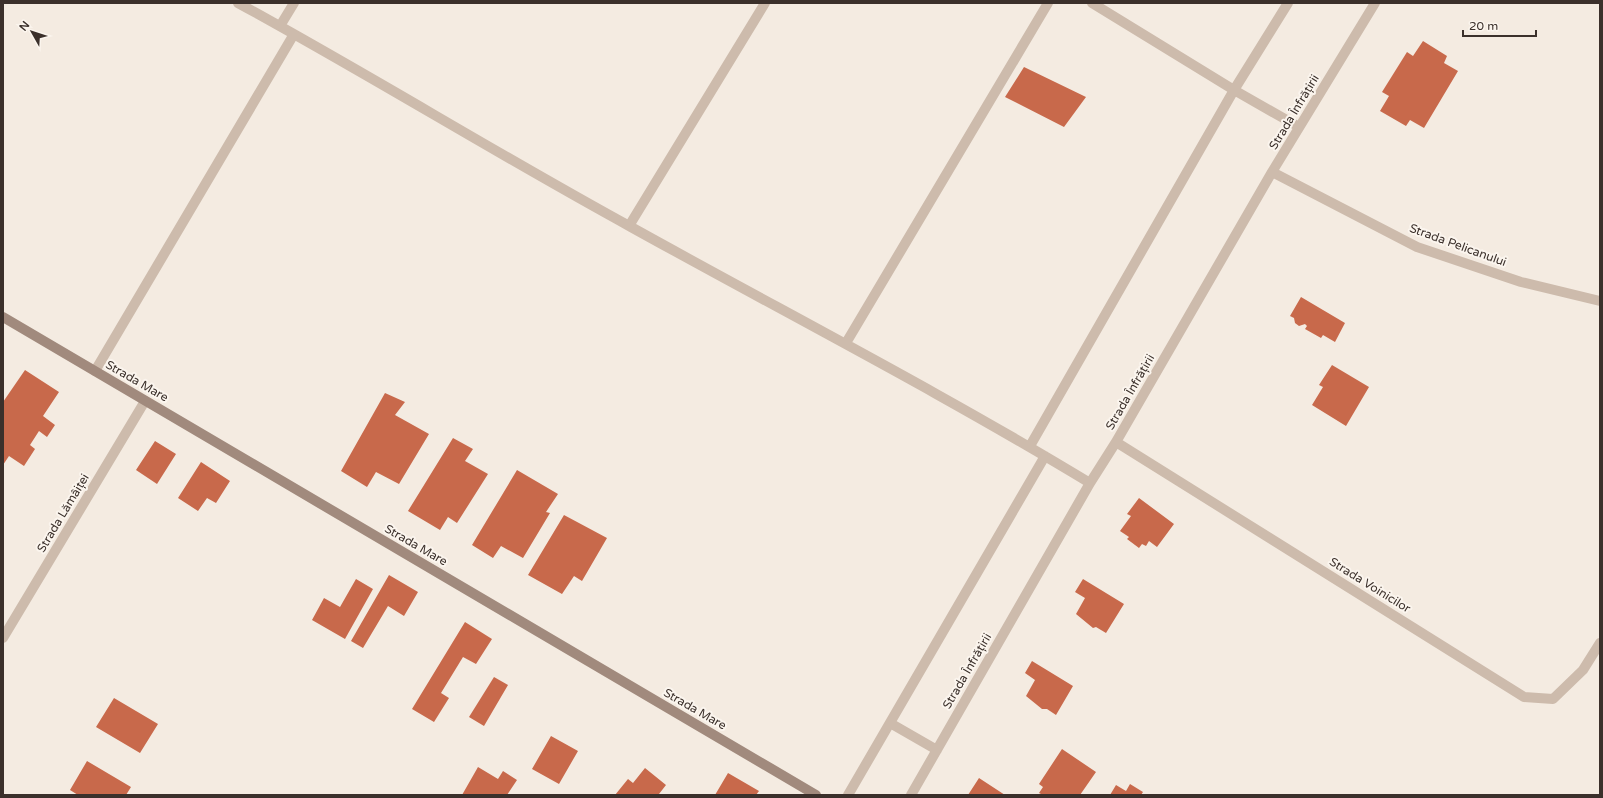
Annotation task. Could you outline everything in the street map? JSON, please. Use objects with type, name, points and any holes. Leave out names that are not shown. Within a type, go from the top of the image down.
[{"type":"street","points":[[238,3],[629,226],[846,343],[1030,446],[1090,483]]},
{"type":"street","points":[[280,26],[294,3]]},
{"type":"street","points":[[629,226],[765,3]]},
{"type":"street","points":[[846,343],[1048,3]]},
{"type":"street","points":[[1092,3],[1234,90],[1299,127]]},
{"type":"street","points":[[1030,446],[1234,90],[1288,3]]},
{"type":"street","name":"Strada Înfrățirii","points":[[910,795],[1272,172],[1375,3]]},
{"type":"street","points":[[95,371],[294,34]]},
{"type":"street","name":"Strada Pelicanului","points":[[1272,172],[1417,247],[1521,282],[1600,301]]},
{"type":"street","name":"Strada Mare","points":[[3,317],[816,795]]},
{"type":"street","name":"Strada Lămâiței","points":[[3,638],[144,400]]},
{"type":"street","name":"Strada Voinicilor","points":[[1116,442],[1524,697],[1553,699],[1583,670],[1600,643]]},
{"type":"street","points":[[848,795],[1045,456]]},
{"type":"street","points":[[890,723],[937,750]]},
{"type":"building","points":[[1423,41],[1447,56],[1444,63],[1458,71],[1424,128],[1410,120],[1406,126],[1380,111],[1389,96],[1382,92],[1407,52],[1413,56]]},
{"type":"building","points":[[1024,67],[1086,97],[1064,127],[1005,97]]},
{"type":"building","points":[[1301,297],[1345,323],[1335,342],[1323,335],[1321,338],[1305,329],[1307,326],[1305,324],[1299,326],[1295,323],[1294,318],[1290,316]]},
{"type":"building","points":[[1332,365],[1369,387],[1346,426],[1312,405],[1323,387],[1319,385]]},
{"type":"building","points":[[25,370],[59,392],[43,416],[55,425],[47,437],[39,431],[30,445],[35,449],[24,466],[9,456],[3,465],[3,402]]},
{"type":"building","points":[[385,393],[405,402],[395,415],[429,434],[399,484],[376,472],[367,487],[341,471]]},
{"type":"building","points":[[453,438],[473,449],[465,461],[488,474],[457,523],[448,517],[440,530],[408,511]]},
{"type":"building","points":[[155,441],[176,454],[157,484],[136,470]]},
{"type":"building","points":[[201,462],[230,481],[216,503],[207,498],[198,511],[178,498]]},
{"type":"building","points":[[517,470],[558,494],[546,512],[550,513],[523,558],[501,546],[493,558],[472,545]]},
{"type":"building","points":[[1139,498],[1174,524],[1157,547],[1149,541],[1146,546],[1142,544],[1139,548],[1127,539],[1129,537],[1120,531],[1131,516],[1127,514]]},
{"type":"building","points":[[564,515],[607,538],[582,581],[574,576],[562,594],[528,575]]},
{"type":"building","points":[[389,575],[418,592],[404,616],[388,606],[363,648],[351,641]]},
{"type":"building","points":[[356,579],[373,589],[345,639],[312,620],[324,598],[340,607]]},
{"type":"building","points":[[1083,579],[1124,604],[1106,633],[1096,627],[1093,628],[1076,614],[1085,598],[1075,592]]},
{"type":"building","points":[[465,622],[492,639],[476,664],[463,657],[441,693],[449,698],[434,722],[412,709]]},
{"type":"building","points":[[1032,661],[1073,686],[1056,715],[1047,709],[1042,709],[1026,696],[1035,680],[1025,673]]},
{"type":"building","points":[[494,677],[508,685],[484,726],[469,717]]},
{"type":"building","points":[[114,698],[158,724],[140,753],[96,727]]},
{"type":"building","points":[[551,736],[578,751],[559,784],[532,769]]},
{"type":"building","points":[[1062,749],[1096,772],[1080,795],[1043,795],[1039,793],[1043,787],[1039,784]]},
{"type":"building","points":[[87,761],[131,787],[126,795],[78,795],[70,790]]},
{"type":"building","points":[[478,767],[498,779],[503,771],[517,780],[507,795],[462,795]]},
{"type":"building","points":[[645,768],[666,785],[659,794],[661,795],[615,795],[628,779],[633,783]]},
{"type":"building","points":[[728,773],[759,791],[756,795],[715,795]]},
{"type":"building","points":[[979,778],[1005,795],[968,795]]},
{"type":"building","points":[[1130,784],[1143,792],[1141,795],[1110,795],[1116,785],[1126,791]]}]
